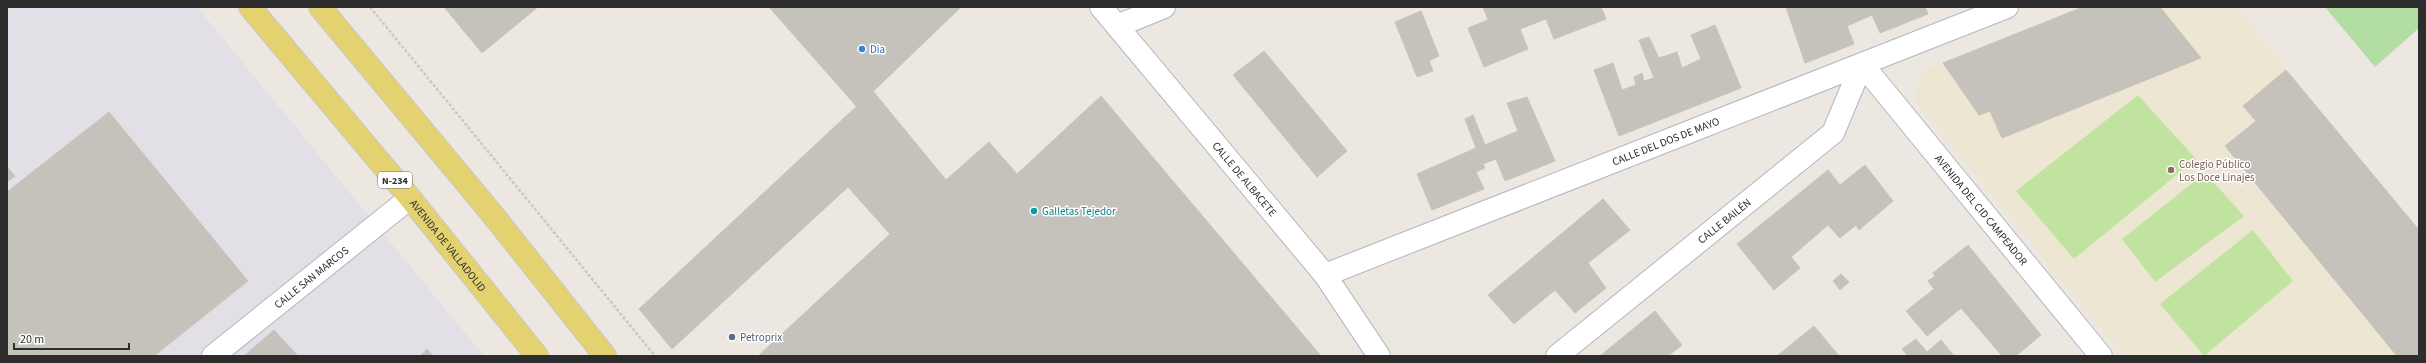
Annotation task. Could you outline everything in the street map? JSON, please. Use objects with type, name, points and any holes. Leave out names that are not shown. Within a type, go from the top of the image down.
[{"type":"main road","name":"AVENIDA DE VALLADOLID","points":[[250,7],[410,198],[537,356]]},
{"type":"main road","points":[[320,7],[493,215],[605,356]]},
{"type":"street","name":"CALLE DE ALBACETE","points":[[1102,7],[1325,275],[1379,356]]},
{"type":"street","points":[[1117,26],[1164,7]]},
{"type":"street","name":"CALLE DEL DOS DE MAYO","points":[[1325,275],[2007,7]]},
{"type":"street","name":"CALLE BAILÉN","points":[[1557,356],[1833,133],[1862,64]]},
{"type":"street","name":"AVENIDA DEL CID CAMPEADOR","points":[[1862,64],[2101,356]]},
{"type":"street","name":"CALLE SAN MARCOS","points":[[213,356],[410,198]]},
{"type":"path","points":[[370,7],[655,356]]},
{"type":"shaded area","points":[[7,7],[197,7],[484,356],[7,356]]},
{"type":"shaded area","name":"Colegio Público Los Doce Linajes","points":[[2083,7],[2235,7],[2419,230],[2419,356],[2123,356],[1914,98],[1919,80],[1926,70]]},
{"type":"green space","points":[[2325,7],[2419,7],[2419,28],[2375,67]]},
{"type":"green space","points":[[2138,95],[2196,159],[2074,259],[2016,191]]},
{"type":"green space","points":[[2205,173],[2244,216],[2155,282],[2122,239]]},
{"type":"green space","points":[[2253,230],[2293,281],[2204,356],[2160,304]]},
{"type":"building","points":[[444,7],[538,7],[482,53]]},
{"type":"building","name":"Dia","points":[[769,7],[961,7],[857,107]]},
{"type":"building","points":[[1483,7],[1601,7],[1606,19],[1554,39],[1546,19],[1520,29],[1528,49],[1484,67],[1468,28],[1488,20]]},
{"type":"building","points":[[1786,7],[1925,7],[1928,14],[1880,33],[1872,15],[1847,26],[1854,44],[1805,63]]},
{"type":"building","points":[[2083,7],[2160,7],[2201,58],[2002,138],[1990,111],[1979,115],[1943,63]]},
{"type":"building","points":[[1421,11],[1439,56],[1429,61],[1433,71],[1417,77],[1395,22]]},
{"type":"building","points":[[1715,25],[1741,88],[1619,136],[1594,70],[1613,63],[1622,90],[1636,85],[1634,77],[1642,73],[1644,81],[1654,78],[1639,40],[1649,37],[1659,58],[1677,52],[1682,68],[1701,59],[1691,35]]},
{"type":"building","points":[[1264,51],[1347,151],[1317,177],[1233,75]]},
{"type":"building","points":[[2286,70],[2419,230],[2419,356],[2397,356],[2225,146],[2256,121],[2243,106]]},
{"type":"building","name":"Galletas Tejedor","points":[[873,91],[946,180],[989,142],[1017,174],[1101,96],[1321,356],[758,356],[890,234],[848,187],[672,349],[639,309]]},
{"type":"building","points":[[1527,97],[1555,161],[1505,181],[1496,159],[1483,164],[1485,168],[1476,172],[1484,189],[1432,210],[1417,174],[1476,148],[1465,119],[1473,115],[1485,145],[1518,131],[1507,103]]},
{"type":"building","points":[[109,112],[248,281],[154,356],[7,356],[7,192]]},
{"type":"building","points":[[1865,165],[1893,201],[1859,230],[1856,225],[1840,238],[1828,225],[1791,257],[1800,268],[1774,290],[1737,244],[1828,170],[1840,185]]},
{"type":"building","points":[[7,167],[15,176],[7,182]]},
{"type":"building","points":[[1603,199],[1630,230],[1588,263],[1606,288],[1575,313],[1555,290],[1514,324],[1488,295]]},
{"type":"building","points":[[1968,245],[2041,335],[2016,356],[2002,356],[1961,308],[1927,336],[1906,311],[1934,289],[1928,281],[1935,276],[1933,273]]},
{"type":"building","points":[[1841,274],[1849,282],[1840,290],[1833,281]]},
{"type":"building","points":[[1655,311],[1682,345],[1668,356],[1600,356]]},
{"type":"building","points":[[1814,326],[1839,356],[1777,356]]},
{"type":"building","points":[[274,330],[298,356],[244,356]]},
{"type":"building","points":[[1916,339],[1927,352],[1941,340],[1954,356],[1908,356],[1902,349]]},
{"type":"building","points":[[427,349],[433,356],[420,356]]},
{"type":"place","name":"Dia","points":[[862,49]]},
{"type":"place","name":"Colegio Público Los Doce Linajes","points":[[2171,170]]},
{"type":"place","name":"Galletas Tejedor","points":[[1034,211]]},
{"type":"place","name":"Petroprix","points":[[732,337]]}]
